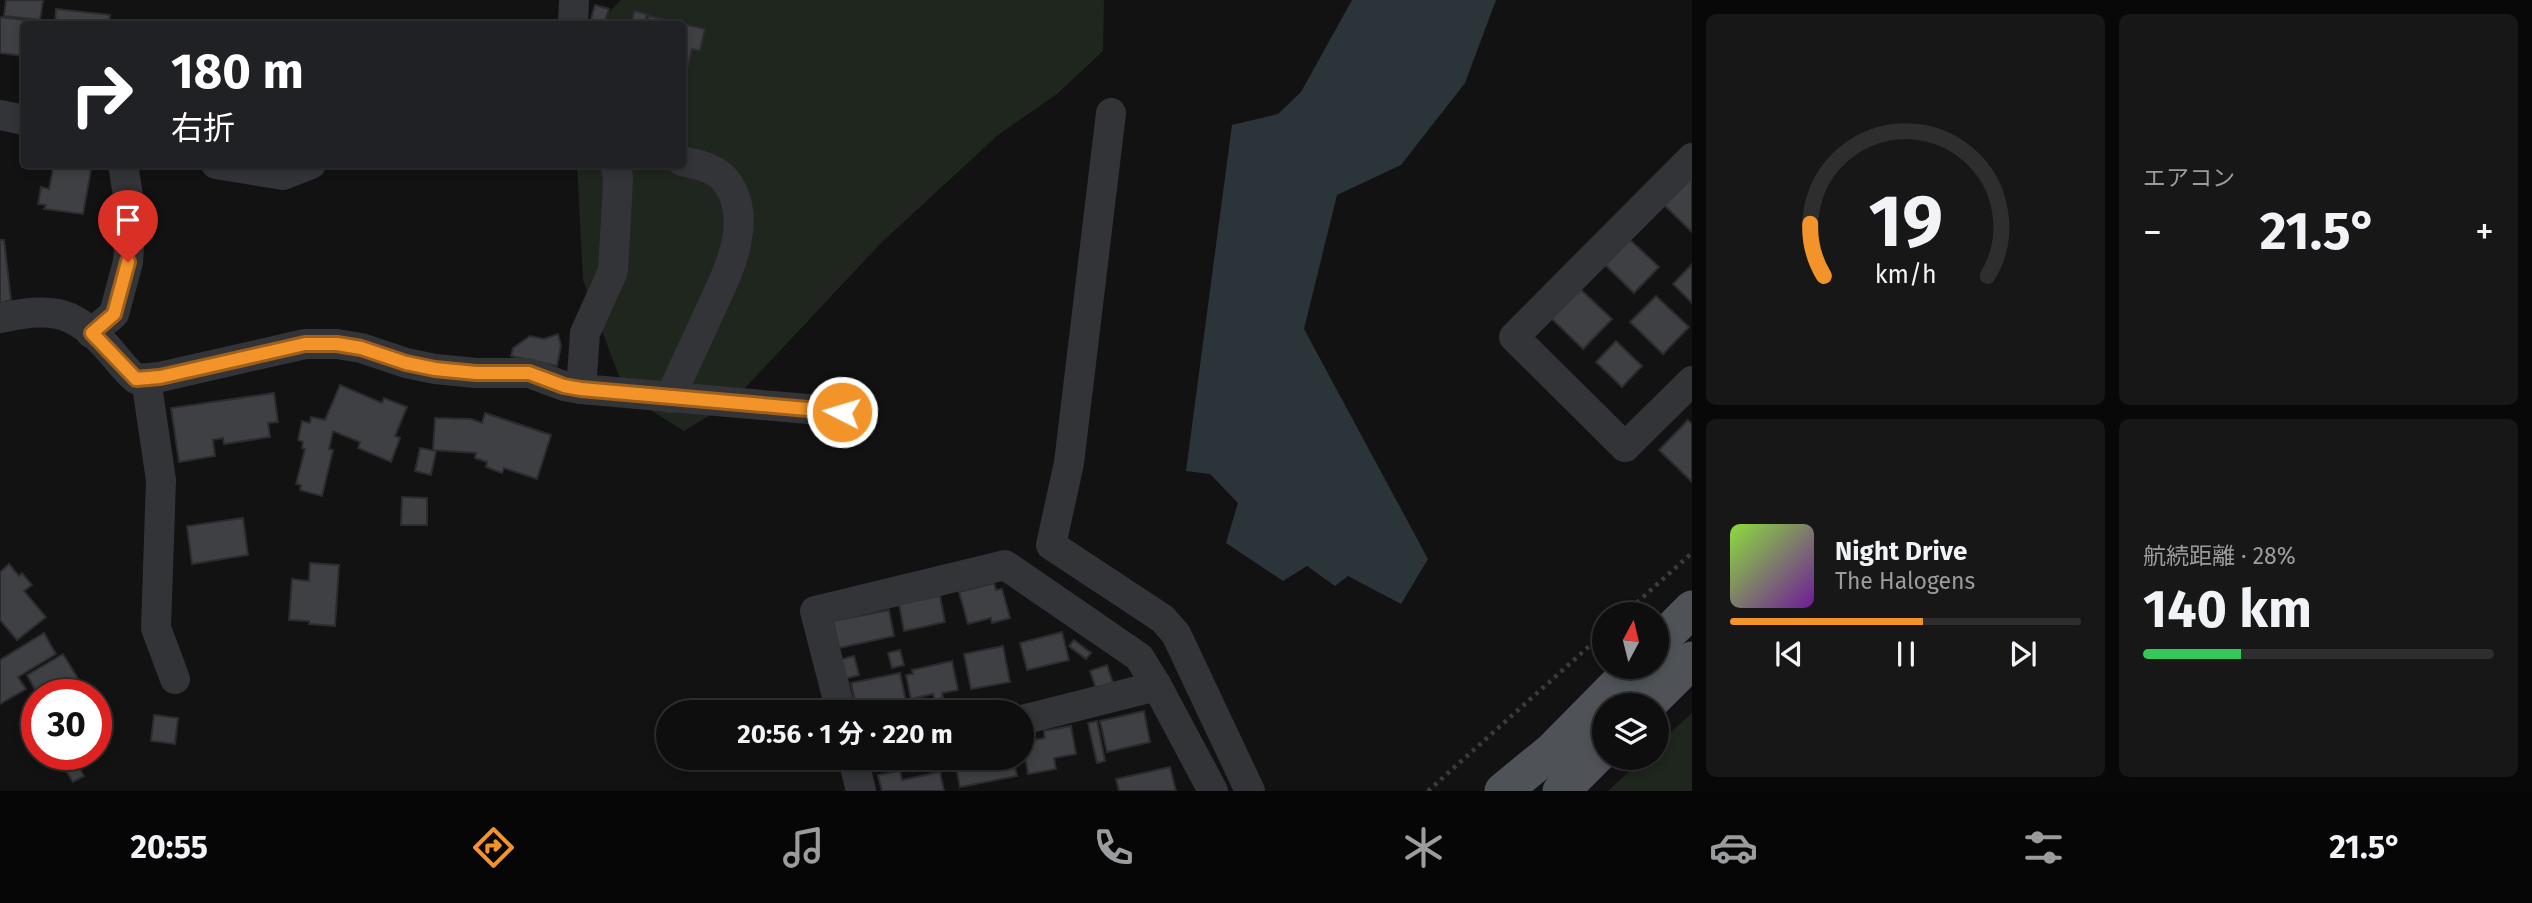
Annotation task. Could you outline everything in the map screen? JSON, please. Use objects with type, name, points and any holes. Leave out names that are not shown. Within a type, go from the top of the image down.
[{"type":"main road","points":[[1670,632],[1692,609]]},
{"type":"main road","points":[[1659,693],[1692,660]]},
{"type":"main road","points":[[1503,791],[1552,751],[1623,679]]},
{"type":"main road","points":[[1561,791],[1592,760]]},
{"type":"street","points":[[573,0],[573,21]]},
{"type":"street","points":[[1111,113],[1069,463],[1051,545],[1163,619],[1176,634],[1250,791]]},
{"type":"street","points":[[0,115],[21,119]]},
{"type":"street","points":[[1692,158],[1514,337],[1625,447],[1692,381]]},
{"type":"street","points":[[670,398],[722,283],[735,250],[738,229],[735,197],[724,179],[710,169],[686,162]]},
{"type":"street","points":[[92,333],[114,314],[128,262],[131,215],[123,168]]},
{"type":"street","points":[[241,168],[284,175],[306,168]]},
{"type":"street","points":[[581,389],[585,333],[612,271],[618,177],[616,168]]},
{"type":"street","points":[[0,318],[48,311],[63,315],[92,333],[136,379],[305,344],[337,344],[435,369],[476,373],[529,373],[564,386],[581,389],[842,412]]},
{"type":"street","points":[[146,379],[161,480],[156,628],[175,678]]},
{"type":"street","points":[[838,700],[815,611],[1005,565],[1139,657],[1213,791]]},
{"type":"street","points":[[1034,717],[1157,686]]},
{"type":"street","points":[[860,770],[861,791]]},
{"type":"path","points":[[1638,602],[1692,553]]},
{"type":"path","points":[[1428,791],[1592,644]]},
{"type":"shaded area","points":[[621,0],[1104,0],[1103,51],[1057,94],[998,135],[881,243],[732,402],[684,431],[626,395],[583,280],[577,168],[686,168],[686,21],[602,19]]},
{"type":"shaded area","points":[[1352,0],[1496,0],[1465,83],[1401,165],[1337,195],[1304,329],[1428,559],[1401,604],[1348,576],[1335,586],[1307,566],[1283,581],[1226,543],[1238,503],[1210,474],[1186,471],[1232,125],[1278,114],[1301,92]]},
{"type":"shaded area","points":[[1692,713],[1692,791],[1608,791],[1631,770],[1669,770],[1669,734]]},
{"type":"building","points":[[6,0],[43,0],[40,20],[4,16]]},
{"type":"building","points":[[595,5],[609,9],[605,21],[591,19]]},
{"type":"building","points":[[56,9],[110,15],[109,21],[55,21]]},
{"type":"building","points":[[634,11],[647,14],[645,21],[632,21]]},
{"type":"building","points":[[649,16],[671,21],[648,21]]},
{"type":"building","points":[[0,17],[32,21],[21,21],[21,56],[0,53]]},
{"type":"building","points":[[686,25],[705,29],[700,51],[692,49],[687,70]]},
{"type":"building","points":[[53,168],[91,168],[83,214],[44,209],[46,205],[38,204],[41,187],[49,189]]},
{"type":"building","points":[[1689,177],[1692,180],[1692,232],[1663,204]]},
{"type":"building","points":[[1627,237],[1659,267],[1634,293],[1602,262]]},
{"type":"building","points":[[0,240],[4,240],[11,300],[0,303]]},
{"type":"building","points":[[1692,264],[1692,303],[1673,284]]},
{"type":"building","points":[[1577,286],[1612,319],[1583,349],[1548,315]]},
{"type":"building","points":[[1656,296],[1689,327],[1663,354],[1630,322]]},
{"type":"building","points":[[558,334],[561,346],[557,366],[511,356],[513,348],[530,336],[544,339]]},
{"type":"building","points":[[1616,341],[1642,366],[1622,387],[1596,362]]},
{"type":"building","points":[[340,385],[382,403],[384,398],[407,407],[395,436],[400,438],[391,462],[358,448],[360,442],[333,431],[329,449],[333,450],[322,496],[300,490],[301,485],[296,484],[305,449],[302,448],[303,442],[298,440],[302,421],[310,423],[311,417],[325,420]]},
{"type":"building","points":[[274,393],[278,422],[268,423],[270,437],[224,444],[223,438],[213,440],[215,456],[179,462],[171,408]]},
{"type":"building","points":[[485,413],[551,435],[537,479],[504,468],[502,473],[486,467],[487,462],[475,458],[476,453],[433,450],[435,418],[471,419],[482,423]]},
{"type":"building","points":[[1688,420],[1692,424],[1692,482],[1659,450]]},
{"type":"building","points":[[420,448],[436,451],[431,475],[415,471]]},
{"type":"building","points":[[402,497],[427,498],[427,525],[401,525]]},
{"type":"building","points":[[243,518],[248,555],[192,564],[187,526]]},
{"type":"building","points":[[310,563],[339,565],[335,626],[289,620],[292,579],[309,581]]},
{"type":"building","points":[[9,564],[19,576],[22,573],[32,585],[24,591],[46,617],[17,640],[0,620],[0,572]]},
{"type":"building","points":[[994,583],[996,590],[1002,589],[1010,618],[992,623],[991,618],[968,624],[959,592]]},
{"type":"building","points":[[940,596],[945,622],[904,631],[899,604]]},
{"type":"building","points":[[889,610],[894,636],[839,648],[833,621]]},
{"type":"building","points":[[1062,632],[1069,660],[1027,670],[1020,643]]},
{"type":"building","points":[[44,633],[56,654],[18,677],[21,692],[0,704],[0,660]]},
{"type":"building","points":[[1074,640],[1091,653],[1086,659],[1069,646]]},
{"type":"building","points":[[1003,646],[1010,682],[971,689],[964,654]]},
{"type":"building","points":[[900,650],[904,665],[892,668],[888,653]]},
{"type":"building","points":[[63,654],[78,679],[29,679],[27,675]]},
{"type":"building","points":[[854,656],[859,675],[844,679],[839,660]]},
{"type":"building","points":[[952,661],[958,690],[942,693],[943,698],[935,700],[933,694],[911,699],[906,675],[913,674],[912,670]]},
{"type":"building","points":[[1107,665],[1113,683],[1096,688],[1090,671]]},
{"type":"building","points":[[900,673],[906,700],[855,700],[851,683]]},
{"type":"building","points":[[1144,711],[1150,742],[1107,752],[1100,721]]},
{"type":"building","points":[[154,715],[178,718],[175,744],[151,741]]},
{"type":"building","points":[[1097,721],[1105,761],[1097,763],[1088,723]]},
{"type":"building","points":[[1071,726],[1076,754],[1054,758],[1056,769],[1028,774],[1027,770],[1034,770],[1034,740],[1045,738],[1044,731]]},
{"type":"building","points":[[1170,767],[1176,791],[1119,791],[1116,779]]},
{"type":"building","points":[[80,770],[84,776],[73,782],[66,771]]},
{"type":"building","points":[[956,770],[1016,770],[1017,776],[960,787]]},
{"type":"building","points":[[900,771],[902,780],[940,772],[944,791],[882,791],[878,775]]},
{"type":"route","points":[[128,262],[114,314],[92,333],[136,379],[160,377],[305,344],[337,344],[435,369],[476,373],[529,373],[564,386],[581,389],[842,412]]}]
